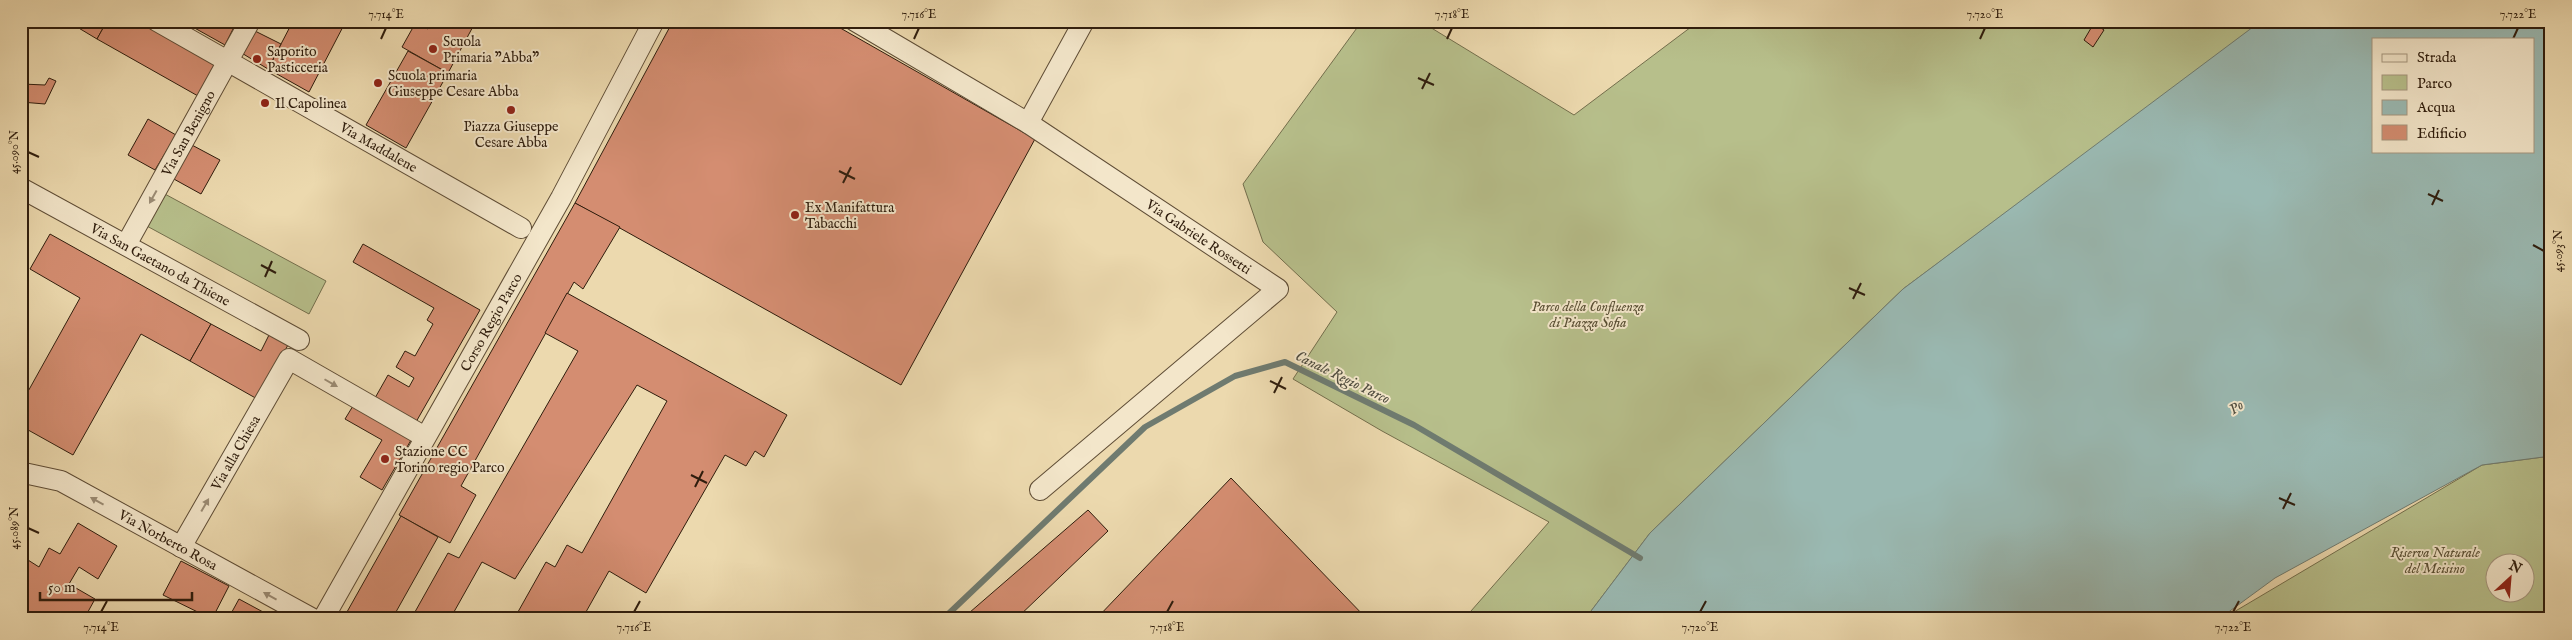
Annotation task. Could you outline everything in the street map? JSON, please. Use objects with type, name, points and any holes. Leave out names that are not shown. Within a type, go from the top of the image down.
[{"type":"street","name":"Via Maddalene","points":[[157,21],[521,228]]},
{"type":"street","name":"Via San Benigno","points":[[126,245],[250,21]]},
{"type":"street","name":"Corso Regio Parco","points":[[323,619],[560,198],[654,21]]},
{"type":"street","name":"Via Gabriele Rossetti","points":[[855,21],[1028,123],[1278,289],[1040,490]]},
{"type":"street","points":[[1028,123],[1084,21]]},
{"type":"street","name":"Via San Gaetano da Thiene","points":[[21,188],[299,340]]},
{"type":"street","name":"Via alla Chiesa","points":[[181,547],[289,358],[425,437]]},
{"type":"street","name":"Via Norberto Rosa","points":[[21,477],[24,473],[61,481],[313,619]]},
{"type":"green space","name":"Parco della Confluenza di Piazza Sofia","points":[[1362,21],[1420,21],[1574,115],[1699,21],[2265,21],[1903,289],[1650,533],[1585,619],[1464,619],[1549,522],[1382,431],[1293,379],[1337,312],[1263,242],[1243,184]]},
{"type":"green space","points":[[163,193],[326,281],[309,314],[145,225]]},
{"type":"green space","name":"Riserva Naturale del Meisino","points":[[2551,456],[2551,619],[2222,619],[2482,465]]},
{"type":"water","name":"Po","points":[[2261,21],[2551,21],[2551,456],[2482,465],[2275,578],[2219,619],[1585,619],[1650,533],[1903,289]]},
{"type":"building","points":[[21,21],[39,21],[39,24],[27,23],[22,84],[45,85],[49,78],[56,81],[45,104],[21,102]]},
{"type":"building","points":[[67,21],[107,21],[97,39]]},
{"type":"building","points":[[107,21],[138,21],[215,65],[198,96],[97,39]]},
{"type":"building","points":[[182,21],[237,21],[225,45]]},
{"type":"building","points":[[293,21],[346,21],[309,92],[268,69]]},
{"type":"building","name":"Scuola Primaria \"Abba\"","points":[[432,21],[476,21],[448,73],[402,47],[416,22],[428,29]]},
{"type":"building","name":"Ex Manifattura Tabacchi","points":[[673,21],[828,21],[1035,139],[901,385],[575,203]]},
{"type":"building","points":[[2094,23],[2104,30],[2093,47],[2084,40]]},
{"type":"building","points":[[253,30],[281,44],[268,69],[240,52]]},
{"type":"building","points":[[408,51],[448,73],[406,148],[366,125]]},
{"type":"building","points":[[148,119],[176,135],[155,170],[128,155]]},
{"type":"building","points":[[190,144],[220,160],[201,194],[172,178]]},
{"type":"building","points":[[575,203],[620,227],[583,289],[574,282],[461,486],[476,495],[450,543],[399,515]]},
{"type":"building","points":[[50,234],[211,324],[190,361],[141,334],[73,455],[21,426],[21,404],[80,298],[30,269]]},
{"type":"building","points":[[363,244],[480,310],[416,422],[375,398],[388,375],[409,387],[414,378],[396,367],[405,351],[415,356],[433,324],[427,320],[434,308],[353,262]]},
{"type":"building","points":[[567,293],[787,415],[764,457],[755,451],[746,466],[725,455],[646,593],[609,571],[582,619],[514,619],[546,562],[555,567],[567,545],[582,553],[667,401],[637,385],[515,579],[482,562],[450,619],[411,619],[448,553],[459,558],[578,351],[545,333]]},
{"type":"building","points":[[211,324],[261,351],[270,333],[289,343],[259,400],[190,361]]},
{"type":"building","name":"Stazione CC Torino regio Parco","points":[[356,401],[414,435],[382,490],[360,477],[382,440],[345,419]]},
{"type":"building","points":[[1231,478],[1367,619],[1096,619]]},
{"type":"building","points":[[1088,510],[1108,531],[1016,619],[962,619]]},
{"type":"building","points":[[401,516],[438,537],[392,619],[343,619]]},
{"type":"building","points":[[78,523],[117,546],[98,579],[79,567],[69,584],[95,599],[84,619],[21,619],[21,571],[28,560],[39,567],[49,548],[60,554]]},
{"type":"building","points":[[181,561],[229,586],[212,619],[163,595]]},
{"type":"building","points":[[239,599],[276,619],[228,619]]},
{"type":"waterway","name":"Canale Regio Parco","points":[[943,619],[1145,427],[1235,376],[1285,362],[1414,425],[1640,558]]},
{"type":"place","name":"Scuola Primaria \"Abba\"","points":[[433,49]]},
{"type":"place","name":"Saporito Pasticceria","points":[[257,59]]},
{"type":"place","name":"Scuola primaria Giuseppe Cesare Abba","points":[[378,83]]},
{"type":"place","name":"Il Capolinea","points":[[265,103]]},
{"type":"place","name":"Piazza Giuseppe Cesare Abba","points":[[511,110]]},
{"type":"place","name":"Ex Manifattura Tabacchi","points":[[795,215]]},
{"type":"place","name":"Stazione CC Torino regio Parco","points":[[385,459]]}]
